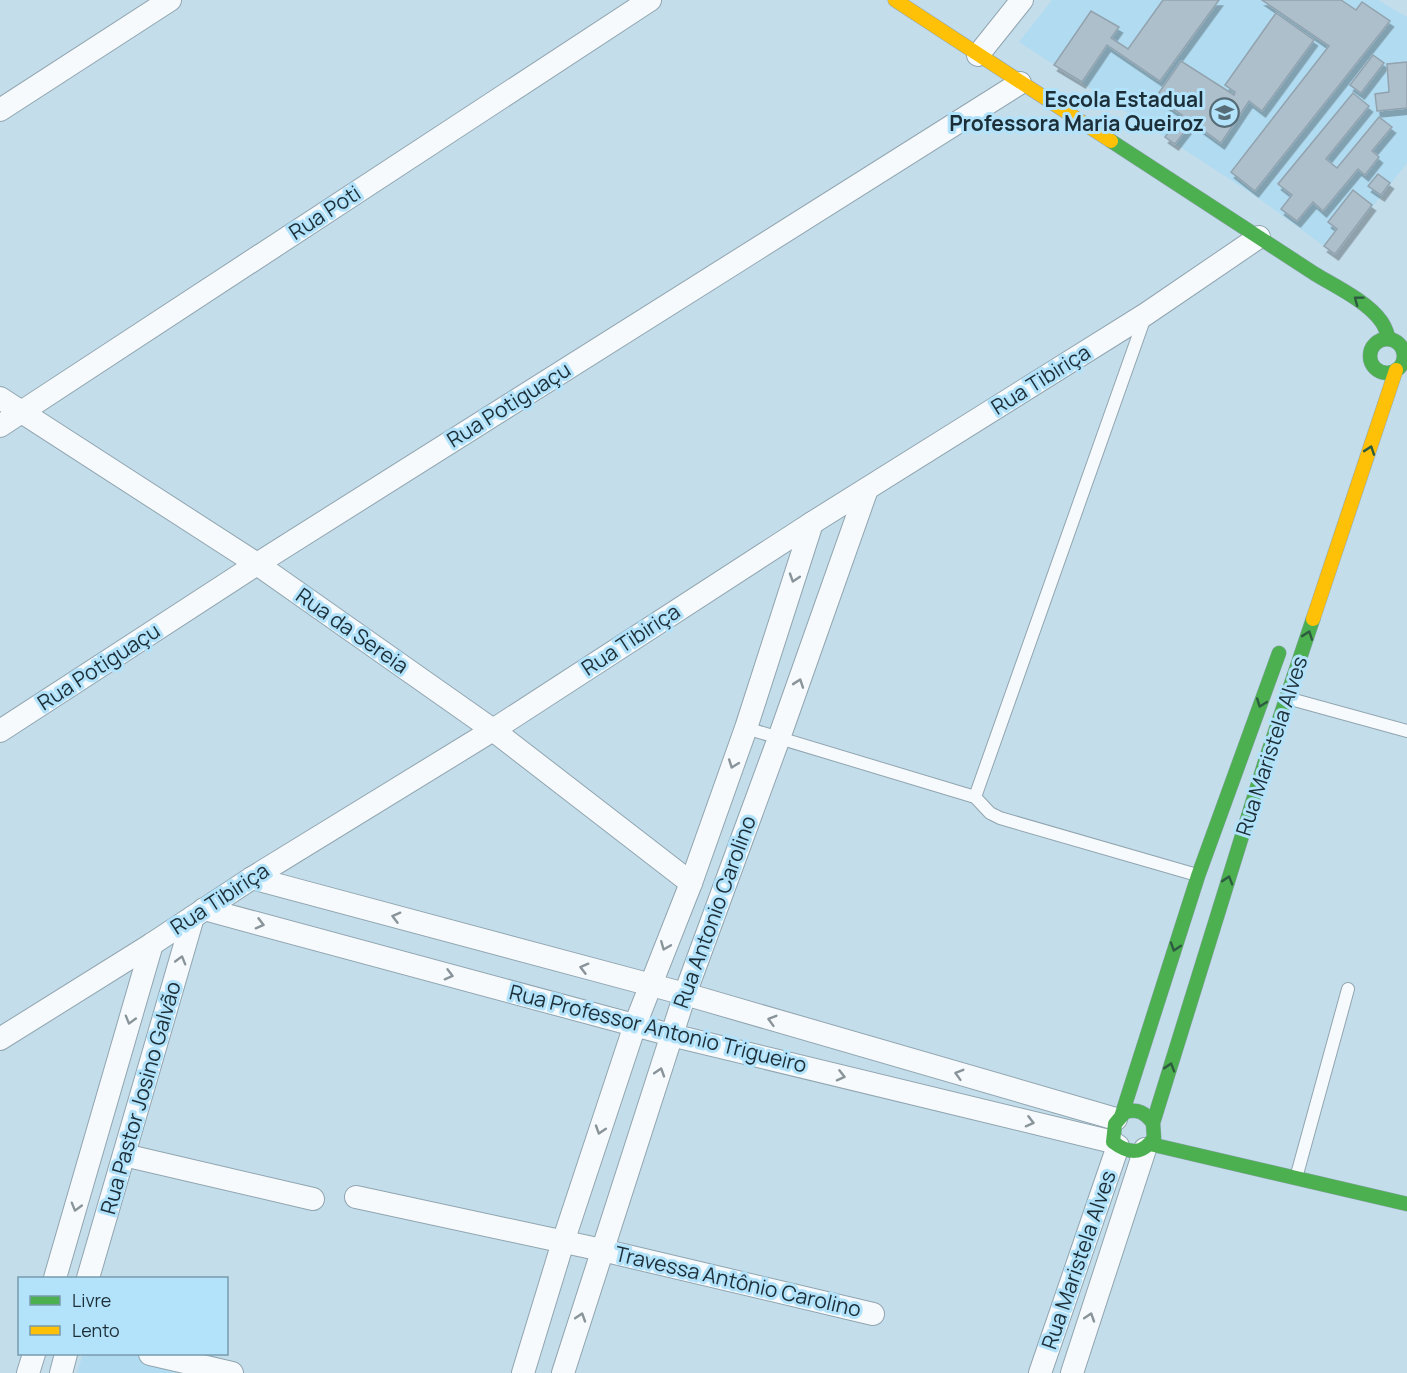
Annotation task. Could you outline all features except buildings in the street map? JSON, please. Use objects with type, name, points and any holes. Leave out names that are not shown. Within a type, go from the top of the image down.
[{"type":"street","points":[[0,110],[170,0]]},
{"type":"street","name":"Rua Poti","points":[[0,426],[650,0]]},
{"type":"street","points":[[895,0],[1315,274],[1338,286],[1382,321],[1383,339]]},
{"type":"street","points":[[978,55],[1022,0]]},
{"type":"street","name":"Rua Potiguaçu","points":[[0,731],[257,564],[1020,83]]},
{"type":"street","name":"Rua Tibiriça","points":[[0,1039],[252,878],[493,730],[812,523],[1146,314],[1259,237]]},
{"type":"street","points":[[1315,274],[1347,310]]},
{"type":"street","points":[[1383,339],[1399,344],[1403,354],[1401,366],[1379,378],[1370,358],[1371,349],[1383,339],[1407,333]]},
{"type":"street","name":"Rua Maristela Alves","points":[[1072,1373],[1151,1137],[1260,776],[1401,366]]},
{"type":"street","name":"Rua da Sereia","points":[[0,398],[257,564],[493,730],[691,883]]},
{"type":"street","name":"Rua Antonio Carolino","points":[[563,1373],[685,994],[867,489]]},
{"type":"street","name":"Rua Antonio Carolino","points":[[523,1373],[563,1242],[635,1025],[691,883],[746,728],[812,523]]},
{"type":"street","name":"Rua Maristela Alves","points":[[1119,1116],[1198,876],[1283,641]]},
{"type":"street","name":"Rua Professor Antonio Trigueiro","points":[[252,878],[685,994],[1119,1116]]},
{"type":"street","name":"Rua Professor Antonio Trigueiro","points":[[198,913],[672,1035],[1116,1144]]},
{"type":"street","name":"Rua Pastor Josino Galvão","points":[[88,1277],[198,913]]},
{"type":"street","name":"Rua Pastor Josino Galvão","points":[[55,1277],[152,944]]},
{"type":"street","points":[[1151,1137],[1148,1116],[1140,1111],[1131,1110],[1119,1116],[1113,1126],[1116,1144],[1128,1152],[1151,1137],[1263,1171],[1407,1204]]},
{"type":"street","name":"Rua Maristela Alves","points":[[1040,1373],[1116,1144]]},
{"type":"street","points":[[124,1155],[313,1199]]},
{"type":"street","name":"Travessa Antônio Carolino","points":[[356,1197],[602,1250],[873,1314]]},
{"type":"street","points":[[28,1373],[33,1355]]},
{"type":"street","points":[[61,1373],[66,1355]]},
{"type":"street","points":[[158,1355],[232,1373]]},
{"type":"lane","points":[[975,797],[1146,314]]},
{"type":"lane","points":[[1287,698],[1407,731]]},
{"type":"lane","points":[[746,728],[975,797],[990,813],[1000,818],[1198,876]]},
{"type":"lane","points":[[1296,1179],[1348,989]]},
{"type":"shaded area","name":"Escola Estadual Professora Maria Queiroz","points":[[1052,0],[1378,0],[1407,17],[1407,163],[1335,254],[1257,197],[1019,42]]},
{"type":"shaded area","points":[[83,1355],[148,1355],[226,1373],[77,1373]]},
{"type":"traffic: fast","points":[[1111,141],[1360,301],[1381,321],[1389,339]]},
{"type":"traffic: fast","points":[[1387,339],[1399,344],[1404,356],[1399,368],[1387,373],[1375,368],[1370,356],[1375,344],[1387,339]]},
{"type":"traffic: fast","points":[[1153,1123],[1141,1112],[1125,1112],[1115,1124],[1113,1142],[1124,1149],[1135,1151],[1145,1147],[1154,1138],[1153,1123],[1264,765],[1313,619]]},
{"type":"traffic: fast","points":[[1122,1114],[1198,876],[1279,653]]},
{"type":"traffic: fast","points":[[1150,1144],[1407,1204]]},
{"type":"traffic: slow","points":[[895,0],[1111,141]]},
{"type":"traffic: slow","points":[[1313,619],[1396,370]]},
{"type":"place","name":"Escola Estadual Professora Maria Queiroz","points":[[1225,112]]}]
